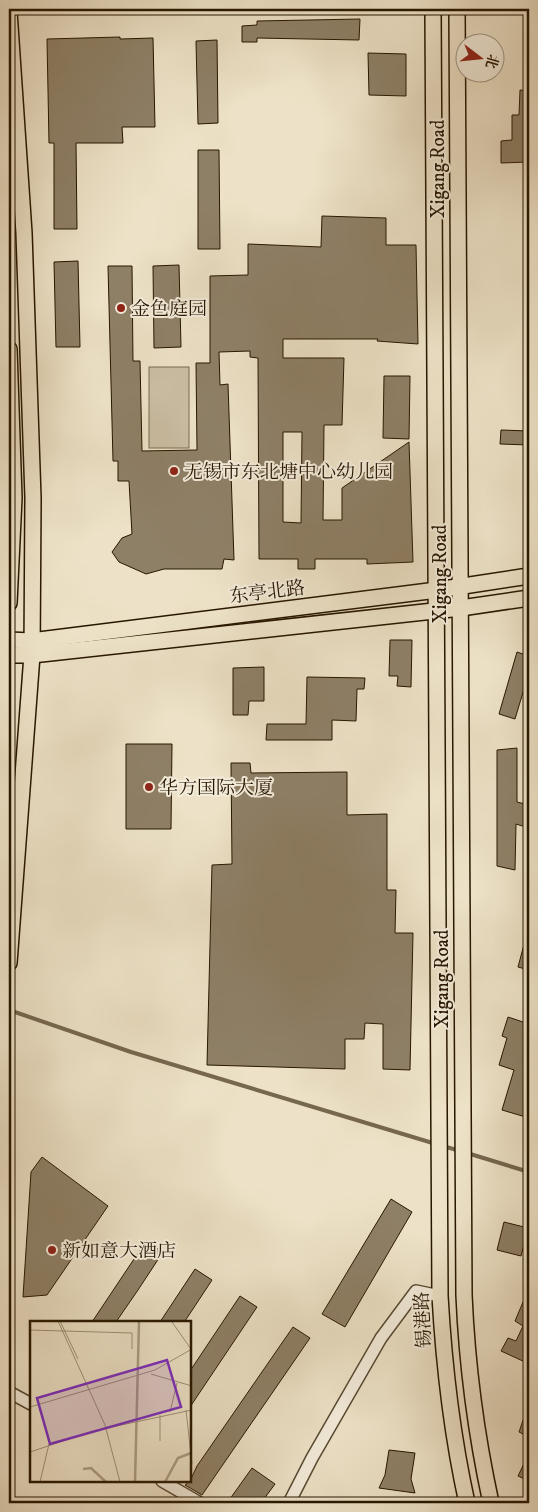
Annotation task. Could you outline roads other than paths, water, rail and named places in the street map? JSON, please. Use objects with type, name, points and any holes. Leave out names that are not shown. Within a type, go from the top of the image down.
[{"type":"main road","name":"Xigang Road","points":[[433,9],[438,610],[436,638],[438,1133]]},
{"type":"main road","name":"Xigang Road","points":[[457,9],[462,1168],[466,1348],[474,1411],[491,1503]]},
{"type":"main road","points":[[9,11],[24,243],[33,498],[31,648],[9,963]]},
{"type":"main road","points":[[9,349],[14,498],[9,603]]},
{"type":"main road","name":"东亭北路","points":[[9,655],[31,648],[529,576]]},
{"type":"main road","name":"东亭北路","points":[[9,640],[31,648],[461,608],[529,598]]},
{"type":"main road","name":"锡港路","points":[[438,1133],[440,1296],[443,1351],[450,1405],[468,1503]]},
{"type":"street","points":[[289,1503],[312,1458],[381,1338],[416,1291],[440,1296]]},
{"type":"street","points":[[9,1392],[30,1403]]},
{"type":"street","points":[[164,1482],[200,1503]]},
{"type":"waterway","points":[[9,1010],[131,1052],[436,1144]]},
{"type":"waterway","points":[[443,1146],[460,1151]]},
{"type":"waterway","points":[[467,1153],[529,1172]]},
{"type":"place","name":"金色庭园","points":[[121,308]]},
{"type":"place","name":"无锡市东北塘中心幼儿园","points":[[174,471]]},
{"type":"place","name":"华方国际大厦","points":[[149,787]]},
{"type":"place","name":"新如意大酒店","points":[[52,1250]]}]
